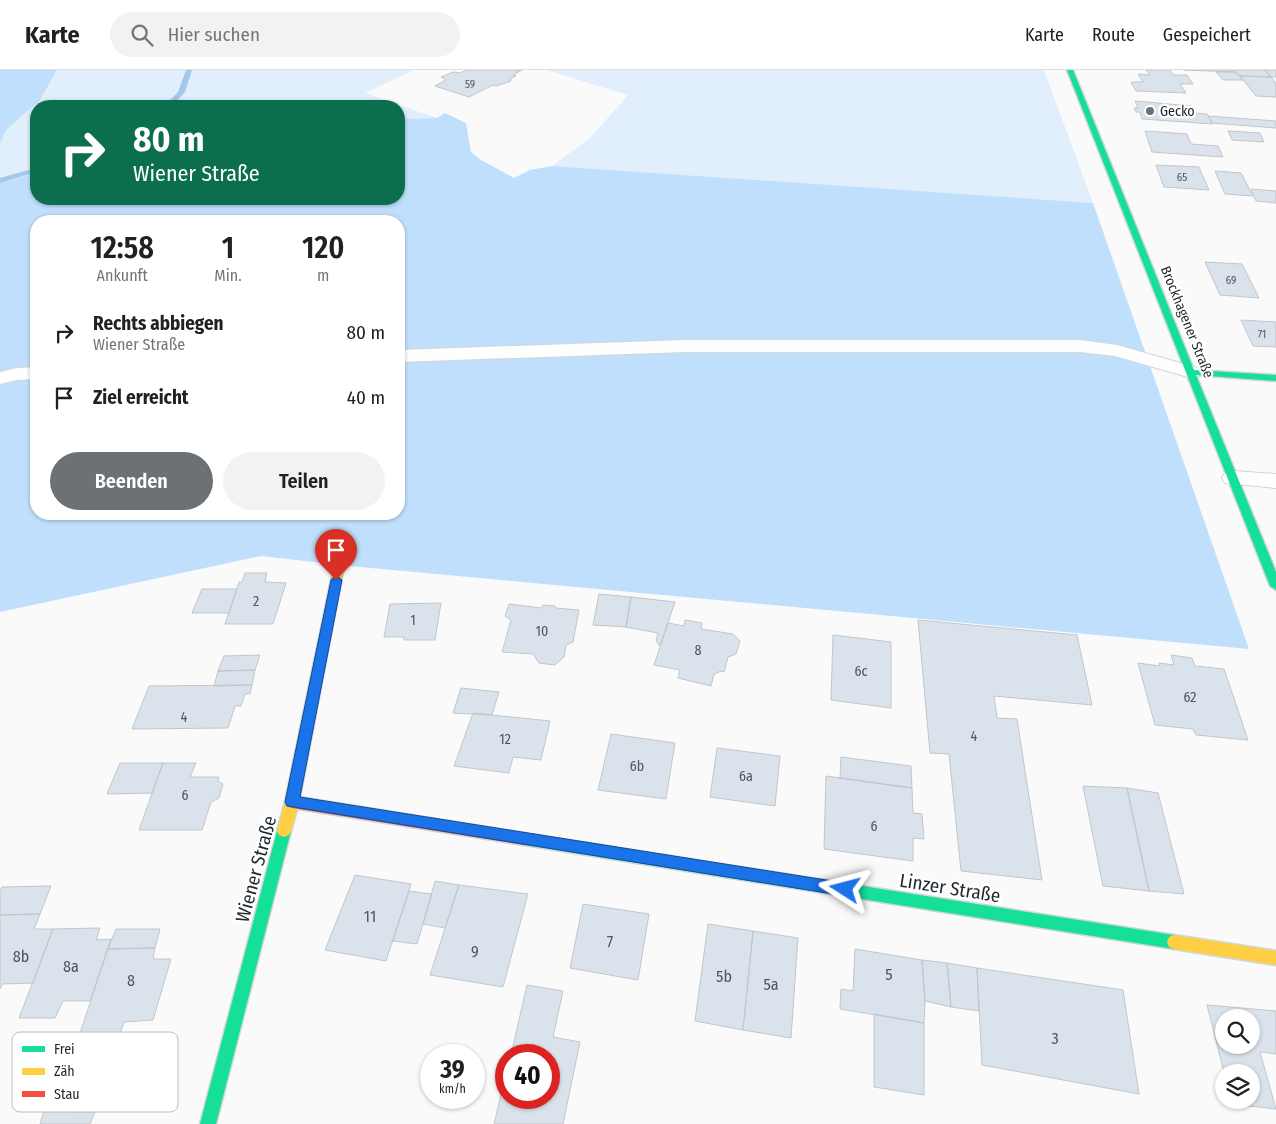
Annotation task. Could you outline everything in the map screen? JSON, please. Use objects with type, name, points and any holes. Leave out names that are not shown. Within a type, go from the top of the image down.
[{"type":"street","name":"Brockhagener Straße","points":[[1070,70],[1276,586]]},
{"type":"street","points":[[1191,372],[1276,378]]},
{"type":"street","name":"Wiener Straße","points":[[208,1124],[292,802],[340,561]]},
{"type":"street","name":"Linzer Straße","points":[[292,802],[1276,958]]},
{"type":"lane","points":[[405,356],[675,346],[1080,346],[1117,351],[1191,372]]},
{"type":"lane","points":[[0,378],[30,373]]},
{"type":"lane","points":[[1233,478],[1276,481]]},
{"type":"shaded area","points":[[0,70],[57,70],[40,100],[30,100],[30,109],[6,130],[0,144]]},
{"type":"shaded area","points":[[57,70],[414,70],[365,93],[385,100],[40,100]]},
{"type":"shaded area","points":[[546,70],[1044,70],[1093,203],[552,166],[590,138],[628,95]]},
{"type":"shaded area","points":[[405,107],[437,118],[405,119]]},
{"type":"shaded area","points":[[30,109],[30,175],[0,183],[0,144],[5,130]]},
{"type":"shaded area","points":[[445,113],[466,123],[471,152],[481,160],[514,178],[530,170],[552,166],[1093,203],[1249,649],[349,566],[261,556],[0,612],[0,183],[30,175],[30,205],[405,205],[405,119],[437,118]]},
{"type":"building","points":[[467,70],[522,70],[513,75],[516,76],[510,79],[511,81],[496,86],[493,85],[469,97],[435,86],[446,80],[441,77],[453,72],[460,73]]},
{"type":"building","points":[[1146,70],[1170,70],[1173,75],[1187,75],[1193,84],[1180,84],[1186,93],[1136,91],[1131,82],[1143,82],[1138,74],[1150,75]]},
{"type":"building","points":[[1184,70],[1265,70],[1271,77],[1240,76],[1236,72]]},
{"type":"building","points":[[1265,70],[1276,70],[1276,77],[1271,77]]},
{"type":"building","points":[[1216,72],[1236,72],[1243,80],[1223,80]]},
{"type":"building","points":[[1240,76],[1271,77],[1276,83],[1276,97],[1256,96]]},
{"type":"building","points":[[1135,101],[1192,106],[1195,113],[1207,114],[1213,124],[1142,119],[1140,112],[1136,112],[1134,108],[1138,108]]},
{"type":"building","points":[[1208,116],[1276,121],[1276,128],[1212,123]]},
{"type":"building","points":[[1145,131],[1187,134],[1191,144],[1218,146],[1223,157],[1152,152]]},
{"type":"building","points":[[1228,131],[1260,133],[1264,142],[1232,140]]},
{"type":"building","points":[[1156,165],[1199,167],[1209,190],[1164,187]]},
{"type":"building","points":[[1215,171],[1241,173],[1253,196],[1225,194]]},
{"type":"building","points":[[1251,189],[1276,191],[1276,203],[1256,201]]},
{"type":"building","points":[[1205,262],[1242,264],[1259,298],[1220,295]]},
{"type":"building","points":[[1241,320],[1276,322],[1276,347],[1253,346]]},
{"type":"building","points":[[245,573],[267,573],[265,582],[286,583],[273,624],[225,624],[239,582],[242,582]]},
{"type":"building","points":[[202,589],[237,589],[229,613],[192,613]]},
{"type":"building","points":[[599,594],[631,597],[626,627],[593,625]]},
{"type":"building","points":[[631,597],[675,602],[660,646],[656,641],[658,633],[626,627]]},
{"type":"building","points":[[441,603],[435,640],[404,640],[404,637],[384,637],[390,604]]},
{"type":"building","points":[[509,604],[541,608],[543,605],[555,606],[556,608],[579,610],[573,642],[566,645],[564,657],[555,665],[539,663],[533,654],[502,652],[511,620],[505,616]]},
{"type":"building","points":[[685,620],[702,623],[701,629],[733,634],[740,641],[736,654],[728,657],[724,672],[721,671],[714,674],[711,686],[678,678],[680,670],[654,665],[668,623],[684,626]]},
{"type":"building","points":[[918,620],[1077,635],[1092,705],[994,696],[997,718],[1017,719],[1042,880],[961,871],[949,754],[930,753]]},
{"type":"building","points":[[833,635],[891,642],[891,708],[831,700]]},
{"type":"building","points":[[260,655],[255,670],[218,671],[224,656]]},
{"type":"building","points":[[1171,655],[1192,658],[1195,666],[1224,669],[1248,740],[1196,735],[1193,729],[1155,725],[1138,663],[1160,666],[1159,663],[1174,665]]},
{"type":"building","points":[[255,670],[252,685],[214,686],[218,671]]},
{"type":"building","points":[[252,685],[250,694],[245,694],[241,706],[235,706],[228,728],[132,729],[149,686]]},
{"type":"building","points":[[461,688],[499,692],[492,715],[453,713]]},
{"type":"building","points":[[473,713],[550,721],[541,760],[513,757],[509,773],[454,766]]},
{"type":"building","points":[[611,734],[675,743],[666,799],[598,790]]},
{"type":"building","points":[[717,748],[780,756],[775,806],[710,797]]},
{"type":"building","points":[[841,757],[911,766],[912,788],[840,778]]},
{"type":"building","points":[[120,763],[163,763],[152,793],[107,794]]},
{"type":"building","points":[[163,763],[196,763],[190,777],[219,777],[218,781],[223,784],[219,798],[211,802],[202,830],[139,830]]},
{"type":"building","points":[[826,776],[912,788],[913,813],[922,814],[924,839],[913,838],[913,861],[824,849]]},
{"type":"building","points":[[1083,786],[1127,788],[1149,891],[1103,886]]},
{"type":"building","points":[[1127,788],[1158,793],[1184,894],[1149,891]]},
{"type":"building","points":[[355,875],[411,884],[386,961],[325,950]]},
{"type":"building","points":[[435,881],[459,885],[445,928],[423,924]]},
{"type":"building","points":[[459,885],[528,894],[503,987],[430,975]]},
{"type":"building","points":[[51,886],[40,914],[0,915],[0,892],[2,887]]},
{"type":"building","points":[[409,891],[432,894],[417,944],[393,941]]},
{"type":"building","points":[[583,904],[649,914],[638,980],[570,968]]},
{"type":"building","points":[[40,914],[34,929],[53,929],[33,983],[2,984],[0,989],[0,915]]},
{"type":"building","points":[[708,924],[753,931],[743,1030],[695,1021]]},
{"type":"building","points":[[100,928],[96,940],[111,939],[90,1001],[63,1001],[55,1018],[19,1018],[53,929]]},
{"type":"building","points":[[116,929],[160,929],[155,948],[108,949]]},
{"type":"building","points":[[753,931],[798,938],[791,1038],[743,1030]]},
{"type":"building","points":[[155,948],[153,959],[171,959],[153,1020],[124,1022],[120,1032],[80,1032],[108,949]]},
{"type":"building","points":[[855,949],[922,960],[925,1001],[924,1023],[840,1009],[841,989],[853,991]]},
{"type":"building","points":[[922,960],[947,963],[951,1007],[925,1001]]},
{"type":"building","points":[[947,963],[977,968],[979,1011],[951,1007]]},
{"type":"building","points":[[977,968],[1123,990],[1139,1094],[982,1065]]},
{"type":"building","points":[[527,985],[563,991],[553,1037],[580,1042],[563,1124],[494,1124],[498,1109],[560,1109],[560,1044],[514,1044]]},
{"type":"building","points":[[1207,1005],[1253,1009],[1215,1009],[1215,1037]]},
{"type":"building","points":[[1260,1010],[1276,1011],[1276,1054],[1260,1052]]},
{"type":"building","points":[[874,1014],[924,1023],[924,1095],[874,1087]]},
{"type":"building","points":[[1260,1052],[1276,1109],[1260,1107],[1260,1064],[1222,1064],[1219,1054],[1260,1054]]},
{"type":"building","points":[[44,1112],[95,1112],[90,1124],[40,1124]]},
{"type":"waterway","points":[[175,100],[182,92],[189,70]]},
{"type":"waterway","points":[[0,181],[30,172]]},
{"type":"traffic: fast","points":[[1070,70],[1276,586]]},
{"type":"traffic: fast","points":[[1191,372],[1276,378]]},
{"type":"traffic: fast","points":[[208,1124],[284,831]]},
{"type":"traffic: fast","points":[[524,839],[1174,942]]},
{"type":"traffic: slow","points":[[284,831],[292,802],[340,561]]},
{"type":"traffic: slow","points":[[1174,942],[1276,958]]},
{"type":"traffic: jam","points":[[292,802],[524,839]]},
{"type":"place","name":"Gecko","points":[[1150,111]]},
{"type":"route","points":[[336,580],[292,802],[845,889]]}]
